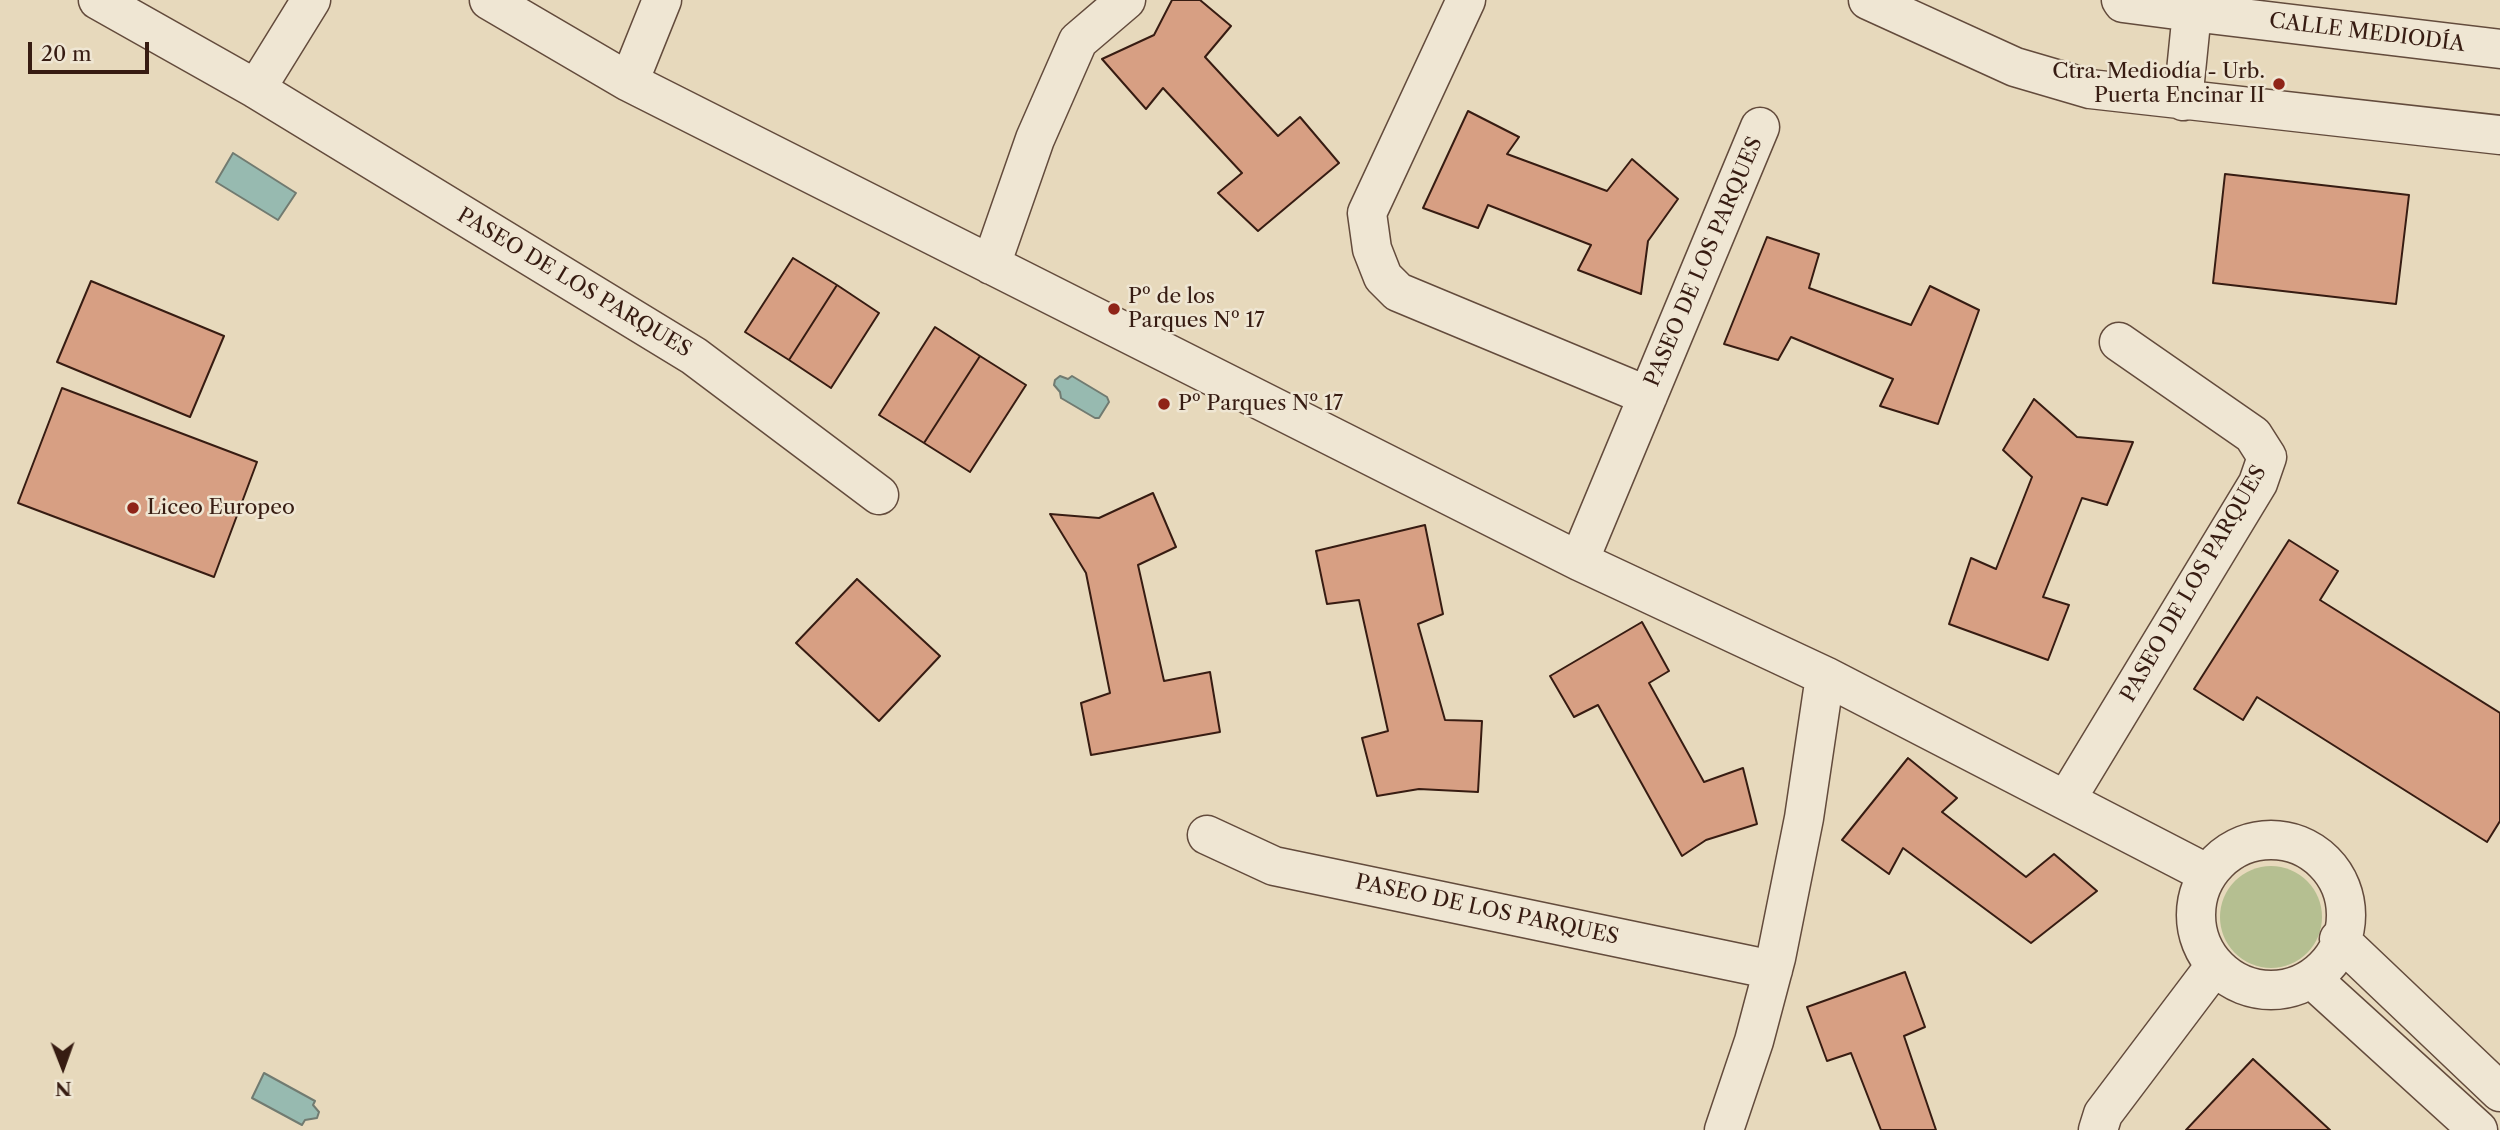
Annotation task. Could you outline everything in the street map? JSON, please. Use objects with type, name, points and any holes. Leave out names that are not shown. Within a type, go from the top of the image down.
[{"type":"street","name":"PASEO DE LOS PARQUES","points":[[98,0],[256,89],[694,356],[878,495]]},
{"type":"street","points":[[256,89],[311,0]]},
{"type":"street","points":[[489,0],[629,82],[1651,597],[1825,676],[2206,873]]},
{"type":"street","points":[[629,82],[662,0]]},
{"type":"street","points":[[991,265],[1035,139],[1078,41],[1126,0]]},
{"type":"street","name":"PASEO DE LOS PARQUES","points":[[1466,0],[1367,213],[1372,249],[1383,277],[1398,292],[1648,396]]},
{"type":"street","points":[[1868,0],[2015,67],[2090,89],[2500,135]]},
{"type":"street","name":"CALLE MEDIODÍA","points":[[2121,0],[2123,3],[2192,12],[2500,49]]},
{"type":"street","points":[[2183,100],[2192,12]]},
{"type":"street","name":"PASEO DE LOS PARQUES","points":[[1579,561],[1760,127]]},
{"type":"street","name":"PASEO DE LOS PARQUES","points":[[2066,800],[2258,483],[2267,457],[2253,435],[2119,342]]},
{"type":"street","points":[[1724,1130],[1754,1041],[1773,970],[1804,818],[1825,676]]},
{"type":"street","name":"PASEO DE LOS PARQUES","points":[[1207,835],[1274,866],[1773,970]]},
{"type":"street","points":[[2279,838],[2317,854],[2343,886],[2347,927],[2339,939],[2312,979],[2304,985],[2272,992],[2241,986],[2214,967],[2194,921],[2206,873],[2238,846],[2279,838]]},
{"type":"street","points":[[2339,939],[2500,1092]]},
{"type":"street","points":[[2098,1130],[2103,1114],[2214,967]]},
{"type":"street","points":[[2312,979],[2478,1130]]},
{"type":"green space","points":[[2271,866],[2290,870],[2307,881],[2318,898],[2322,917],[2318,936],[2307,953],[2290,964],[2271,968],[2252,964],[2235,953],[2224,936],[2220,917],[2224,898],[2235,881],[2252,870]]},
{"type":"water","points":[[233,153],[296,193],[278,220],[216,182]]},
{"type":"water","points":[[1060,376],[1068,379],[1072,376],[1107,397],[1109,402],[1099,418],[1061,398],[1054,385]]},
{"type":"water","points":[[264,1073],[315,1101],[313,1105],[319,1112],[317,1118],[305,1120],[302,1125],[252,1098]]},
{"type":"building","points":[[1172,0],[1200,0],[1231,26],[1205,57],[1278,136],[1300,117],[1339,163],[1258,231],[1218,193],[1242,173],[1163,88],[1146,109],[1102,59],[1154,35]]},
{"type":"building","points":[[1468,111],[1519,137],[1507,154],[1607,191],[1632,159],[1678,199],[1648,241],[1641,294],[1578,270],[1591,245],[1488,205],[1478,228],[1423,208]]},
{"type":"building","points":[[2225,174],[2409,195],[2396,304],[2213,283]]},
{"type":"building","points":[[1767,237],[1819,254],[1809,288],[1911,325],[1930,286],[1979,310],[1938,424],[1880,406],[1893,379],[1791,337],[1778,360],[1724,344]]},
{"type":"building","points":[[793,258],[837,285],[789,360],[745,332]]},
{"type":"building","points":[[91,281],[224,336],[190,417],[57,362]]},
{"type":"building","points":[[837,285],[879,313],[831,388],[789,360]]},
{"type":"building","points":[[935,327],[980,356],[924,443],[879,415]]},
{"type":"building","points":[[980,356],[1026,385],[970,472],[924,443]]},
{"type":"building","points":[[62,388],[257,462],[214,577],[18,503]]},
{"type":"building","points":[[2034,399],[2077,437],[2133,442],[2107,505],[2082,498],[2043,597],[2069,605],[2048,660],[1949,624],[1971,558],[1996,569],[2032,477],[2003,450]]},
{"type":"building","points":[[1153,493],[1176,547],[1138,565],[1164,681],[1210,672],[1220,732],[1091,755],[1081,703],[1110,693],[1086,573],[1050,514],[1099,518]]},
{"type":"building","points":[[1425,525],[1443,614],[1418,624],[1445,720],[1482,721],[1478,792],[1419,789],[1377,796],[1362,738],[1388,731],[1359,600],[1327,604],[1316,551]]},
{"type":"building","points":[[2289,540],[2338,571],[2320,600],[2500,713],[2500,821],[2487,842],[2257,697],[2243,720],[2194,689]]},
{"type":"building","points":[[857,579],[940,656],[879,721],[796,643]]},
{"type":"building","points":[[1642,622],[1669,671],[1649,683],[1704,782],[1743,768],[1757,824],[1706,840],[1682,856],[1598,705],[1574,717],[1550,676]]},
{"type":"building","points":[[1908,758],[1957,798],[1942,812],[2026,877],[2054,854],[2097,891],[2031,943],[1903,848],[1889,874],[1842,840]]},
{"type":"building","points":[[1905,972],[1925,1027],[1904,1036],[1936,1130],[1881,1130],[1851,1053],[1827,1061],[1807,1007]]},
{"type":"building","points":[[2253,1059],[2330,1130],[2186,1130]]},
{"type":"place","name":"Ctra. Mediodía - Urb. Puerta Encinar II","points":[[2279,84]]},
{"type":"place","name":"Pº de los Parques Nº 17","points":[[1114,309]]},
{"type":"place","name":"Pº Parques Nº 17","points":[[1164,404]]},
{"type":"place","name":"Liceo Europeo","points":[[133,508]]}]
